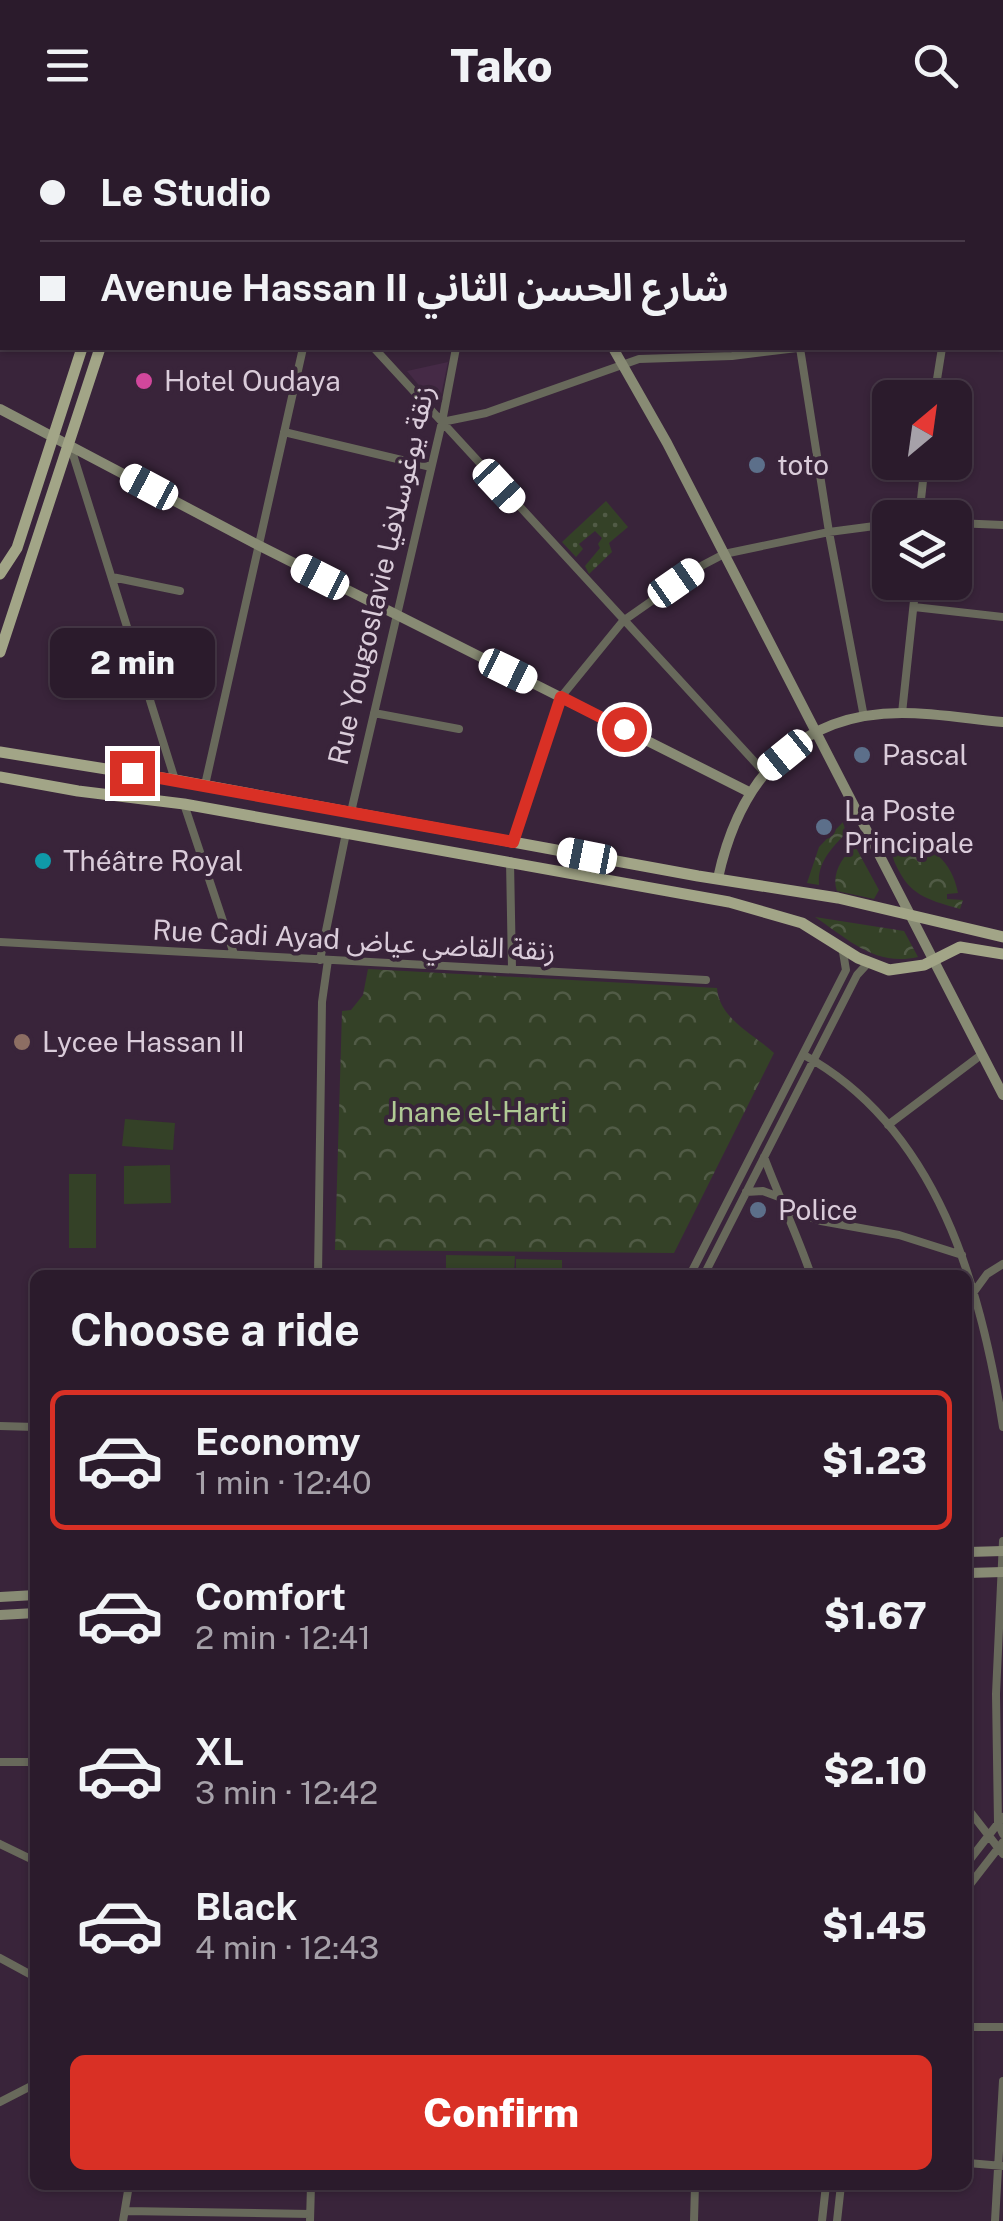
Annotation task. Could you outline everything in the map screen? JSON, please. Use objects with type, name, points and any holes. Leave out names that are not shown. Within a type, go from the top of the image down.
[{"type":"main road","points":[[0,574],[14,556],[81,350]]},
{"type":"main road","points":[[0,652],[99,350]]},
{"type":"main road","points":[[0,564],[14,556]]},
{"type":"main road","points":[[0,752],[205,785],[907,912],[1003,937]]},
{"type":"main road","points":[[0,777],[346,832],[748,907],[802,923],[868,963],[899,971],[960,948],[1003,954]]},
{"type":"street","points":[[205,785],[302,350]]},
{"type":"street","points":[[376,350],[764,772]]},
{"type":"street","name":"Rue Yougoslavie زنقة يوغوسلافيا","points":[[351,812],[456,350]]},
{"type":"street","points":[[614,350],[724,554],[1003,1095]]},
{"type":"street","points":[[442,422],[486,412],[638,360],[766,350]]},
{"type":"street","points":[[799,350],[828,532],[864,716]]},
{"type":"street","points":[[937,380],[942,350]]},
{"type":"street","points":[[0,409],[258,546],[749,792]]},
{"type":"street","points":[[284,432],[431,467]]},
{"type":"street","points":[[70,445],[175,780]]},
{"type":"street","points":[[972,523],[1003,525]]},
{"type":"street","points":[[513,842],[561,697],[623,620],[724,554],[872,526]]},
{"type":"street","points":[[112,576],[180,591]]},
{"type":"street","points":[[902,713],[915,600]]},
{"type":"street","points":[[914,608],[1003,617]]},
{"type":"street","points":[[374,713],[458,729]]},
{"type":"street","points":[[718,878],[733,822],[749,792],[764,772],[804,740],[834,724],[864,716],[902,713],[1003,722]]},
{"type":"street","points":[[184,804],[234,954]]},
{"type":"street","points":[[318,1270],[324,960],[346,832]]},
{"type":"street","points":[[510,861],[512,969]]},
{"type":"street","name":"Rue Cadi Ayad زنقة القاضي عياض","points":[[0,942],[706,980]]},
{"type":"street","points":[[693,1270],[846,970],[847,960],[841,948]]},
{"type":"street","points":[[707,1270],[856,975],[868,963]]},
{"type":"street","points":[[804,1055],[848,1085],[888,1125],[940,1203],[968,1270]]},
{"type":"street","points":[[888,1125],[982,1055]]},
{"type":"street","points":[[764,1157],[809,1270]]},
{"type":"street","points":[[746,1192],[778,1197]]},
{"type":"street","points":[[788,1210],[821,1221],[899,1234],[962,1255]]},
{"type":"street","points":[[972,1296],[988,1274],[1003,1264]]},
{"type":"street","points":[[972,1281],[993,1364],[1003,1427]]},
{"type":"street","points":[[0,1426],[30,1427]]},
{"type":"street","points":[[1003,1541],[996,1694],[1003,1834]]},
{"type":"street","points":[[972,1552],[1002,1551]]},
{"type":"street","points":[[972,1572],[1001,1571]]},
{"type":"street","points":[[0,1597],[30,1596]]},
{"type":"street","points":[[0,1615],[30,1614]]},
{"type":"street","points":[[0,1762],[30,1762]]},
{"type":"street","points":[[972,1814],[1001,1848],[972,1882]]},
{"type":"street","points":[[972,1857],[1000,1820]]},
{"type":"street","points":[[0,1844],[30,1859]]},
{"type":"street","points":[[0,1958],[30,1975]]},
{"type":"street","points":[[972,2028],[1003,2027]]},
{"type":"street","points":[[995,2221],[1003,2081]]},
{"type":"street","points":[[0,2102],[30,2087]]},
{"type":"street","points":[[972,2164],[1001,2166]]},
{"type":"street","points":[[127,2190],[124,2216],[310,2218],[311,2190]]},
{"type":"street","points":[[694,2221],[695,2190]]},
{"type":"street","points":[[822,2221],[825,2190]]},
{"type":"street","points":[[837,2221],[840,2190]]},
{"type":"shaded area","points":[[448,362],[440,400],[432,401],[407,371]]},
{"type":"green space","points":[[606,501],[628,527],[609,543],[612,552],[589,574],[585,566],[600,548],[602,538],[595,531],[579,544],[583,549],[576,557],[562,542]]},
{"type":"green space","points":[[843,822],[846,833],[823,862],[819,885],[807,883],[819,847]]},
{"type":"green space","points":[[898,841],[920,845],[945,863],[958,893],[947,894],[947,899],[963,900],[960,909],[924,897],[910,887],[893,859]]},
{"type":"green space","points":[[855,846],[879,890],[874,899],[837,891],[835,878],[839,866]]},
{"type":"green space","points":[[815,917],[904,931],[918,957],[875,955]]},
{"type":"green space","name":"Jnane el-Harti","points":[[368,969],[717,988],[731,1017],[774,1053],[674,1253],[335,1250],[342,1011],[351,1010],[363,995]]},
{"type":"green space","points":[[125,1119],[175,1123],[173,1150],[122,1146]]},
{"type":"green space","points":[[170,1165],[171,1203],[124,1204],[124,1166]]},
{"type":"green space","points":[[69,1174],[96,1174],[96,1248],[69,1248]]},
{"type":"green space","points":[[446,1255],[515,1256],[514,1270],[446,1270]]},
{"type":"green space","points":[[516,1259],[562,1260],[562,1268],[630,1270],[516,1270]]},
{"type":"place","name":"Hotel Oudaya","points":[[144,381]]},
{"type":"place","name":"toto","points":[[757,465]]},
{"type":"place","name":"Pascal","points":[[862,755]]},
{"type":"place","name":"La Poste Principale","points":[[824,827]]},
{"type":"place","name":"Théâtre Royal","points":[[43,861]]},
{"type":"place","name":"Lycee Hassan II","points":[[22,1042]]},
{"type":"place","name":"Police","points":[[758,1210]]},
{"type":"route","points":[[132,773],[513,842],[561,697],[624,729]]}]
